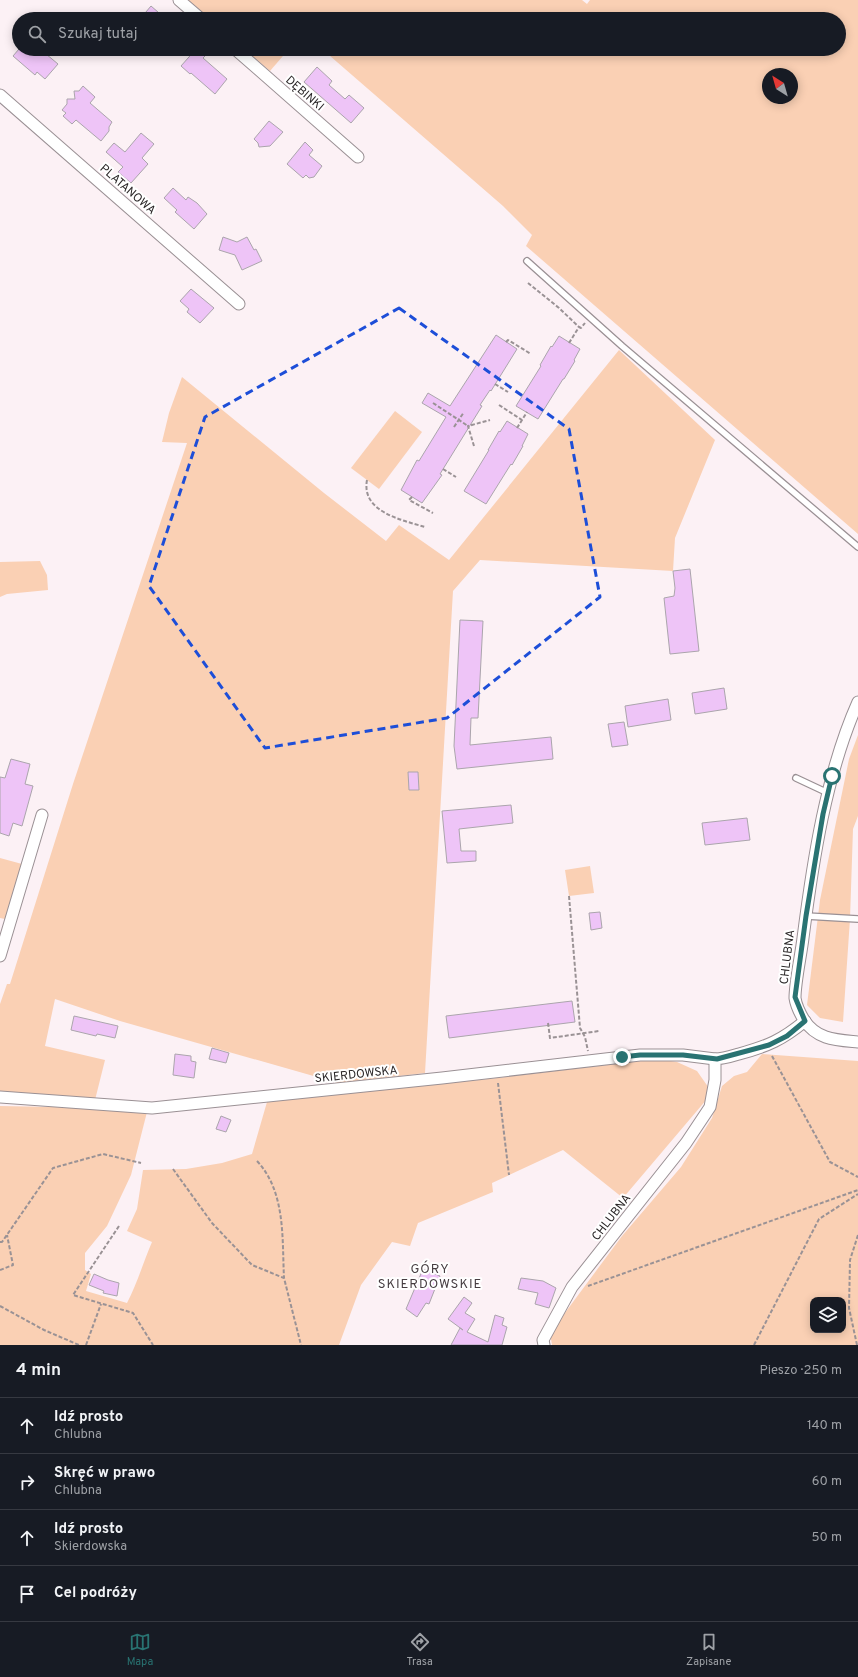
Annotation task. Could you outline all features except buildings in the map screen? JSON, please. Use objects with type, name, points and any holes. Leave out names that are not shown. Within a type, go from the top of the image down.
[{"type":"street","points":[[179,0],[193,12]]},
{"type":"street","name":"DĘBINKI","points":[[243,56],[358,156]]},
{"type":"street","name":"PLATANOWA","points":[[0,95],[239,304]]},
{"type":"street","name":"CHLUBNA","points":[[805,1021],[795,997],[806,916],[828,793],[842,743],[858,702]]},
{"type":"street","points":[[0,956],[42,815]]},
{"type":"street","points":[[715,1059],[769,1045],[787,1036],[805,1021],[814,1031],[828,1039],[858,1042]]},
{"type":"street","name":"SKIERDOWSKA","points":[[0,1097],[152,1108],[590,1062],[640,1055],[683,1055],[715,1059]]},
{"type":"street","name":"CHLUBNA","points":[[544,1345],[543,1340],[572,1287],[686,1143],[710,1107],[715,1080],[715,1059]]},
{"type":"lane","points":[[527,262],[858,547]]},
{"type":"lane","points":[[796,778],[828,793]]},
{"type":"lane","points":[[806,916],[858,919]]},
{"type":"path","points":[[528,283],[559,308],[579,327]]},
{"type":"path","points":[[569,343],[579,327],[581,328],[590,317]]},
{"type":"path","points":[[506,342],[508,340],[531,354]]},
{"type":"path","points":[[495,384],[508,392]]},
{"type":"path","points":[[433,403],[468,426],[474,446]]},
{"type":"path","points":[[499,405],[522,420]]},
{"type":"path","points":[[454,427],[464,412]]},
{"type":"path","points":[[517,428],[526,412]]},
{"type":"path","points":[[468,426],[490,420]]},
{"type":"path","points":[[443,469],[456,477]]},
{"type":"path","points":[[367,480],[365,488],[370,501],[386,514],[425,527]]},
{"type":"path","points":[[412,497],[410,500],[433,513]]},
{"type":"path","points":[[569,896],[580,1028],[585,1037],[590,1062]]},
{"type":"path","points":[[548,1023],[550,1038],[599,1031]]},
{"type":"path","points":[[769,1050],[830,1162],[858,1177]]},
{"type":"path","points":[[496,1072],[509,1175]]},
{"type":"path","points":[[0,1242],[2,1242],[53,1168],[103,1154],[140,1163]]},
{"type":"path","points":[[257,1162],[266,1171],[279,1203],[284,1278],[302,1345]]},
{"type":"path","points":[[173,1169],[212,1224],[252,1265],[284,1278]]},
{"type":"path","points":[[587,1286],[858,1190]]},
{"type":"path","points":[[754,1345],[819,1219],[858,1194]]},
{"type":"path","points":[[119,1226],[73,1295],[133,1313],[153,1345]]},
{"type":"path","points":[[0,1270],[13,1265],[7,1235]]},
{"type":"path","points":[[857,1345],[849,1308],[850,1260],[858,1235]]},
{"type":"path","points":[[86,1345],[101,1304]]},
{"type":"path","points":[[0,1306],[44,1330],[79,1345]]},
{"type":"highlighted area","points":[[399,308],[569,429],[600,597],[447,718],[265,748],[149,586],[205,417]]},
{"type":"shaded area","points":[[187,0],[582,0],[587,4],[590,0],[858,0],[858,534],[526,246],[532,235],[503,206],[330,56],[846,56],[846,12],[201,12]]},
{"type":"shaded area","points":[[252,56],[283,56],[270,71]]},
{"type":"shaded area","points":[[619,350],[715,440],[675,538],[673,571],[480,560],[453,591],[425,1073],[338,1083],[120,1021],[55,999],[45,1046],[105,1060],[95,1100],[0,1094],[0,1004],[7,984],[10,984],[73,784],[187,443],[162,442],[169,413],[182,377],[324,493],[386,541],[399,525],[449,560]]},
{"type":"shaded area","points":[[395,411],[422,432],[379,489],[351,468]]},
{"type":"shaded area","points":[[40,561],[47,575],[48,590],[7,594],[0,597],[0,562]]},
{"type":"shaded area","points":[[858,735],[858,816],[853,829],[850,919],[843,1022],[820,1018],[807,1005],[820,900],[849,759]]},
{"type":"shaded area","points":[[0,858],[22,864],[5,919],[0,918]]},
{"type":"shaded area","points":[[590,866],[594,893],[569,896],[565,870]]},
{"type":"shaded area","points":[[762,1054],[858,1061],[858,1345],[552,1345],[550,1333],[622,1236],[681,1167],[712,1118],[722,1086],[734,1076],[747,1072]]},
{"type":"shaded area","points":[[659,1059],[677,1062],[697,1071],[711,1091],[707,1099],[623,1198],[563,1150],[492,1183],[493,1192],[418,1223],[410,1246],[392,1242],[361,1285],[339,1345],[0,1345],[0,1106],[105,1108],[147,1112],[131,1175],[107,1226],[85,1253],[85,1270],[91,1274],[86,1291],[127,1303],[152,1242],[127,1231],[137,1209],[143,1170],[186,1169],[222,1163],[252,1154],[267,1102],[378,1089],[479,1080]]},
{"type":"district","name":"GÓRY SKIERDOWSKIE","points":[[430,1276]]},
{"type":"route","points":[[622,1057],[640,1055],[683,1055],[717,1059],[769,1045],[787,1036],[805,1021],[795,997],[806,916],[823,814],[832,776]]}]
